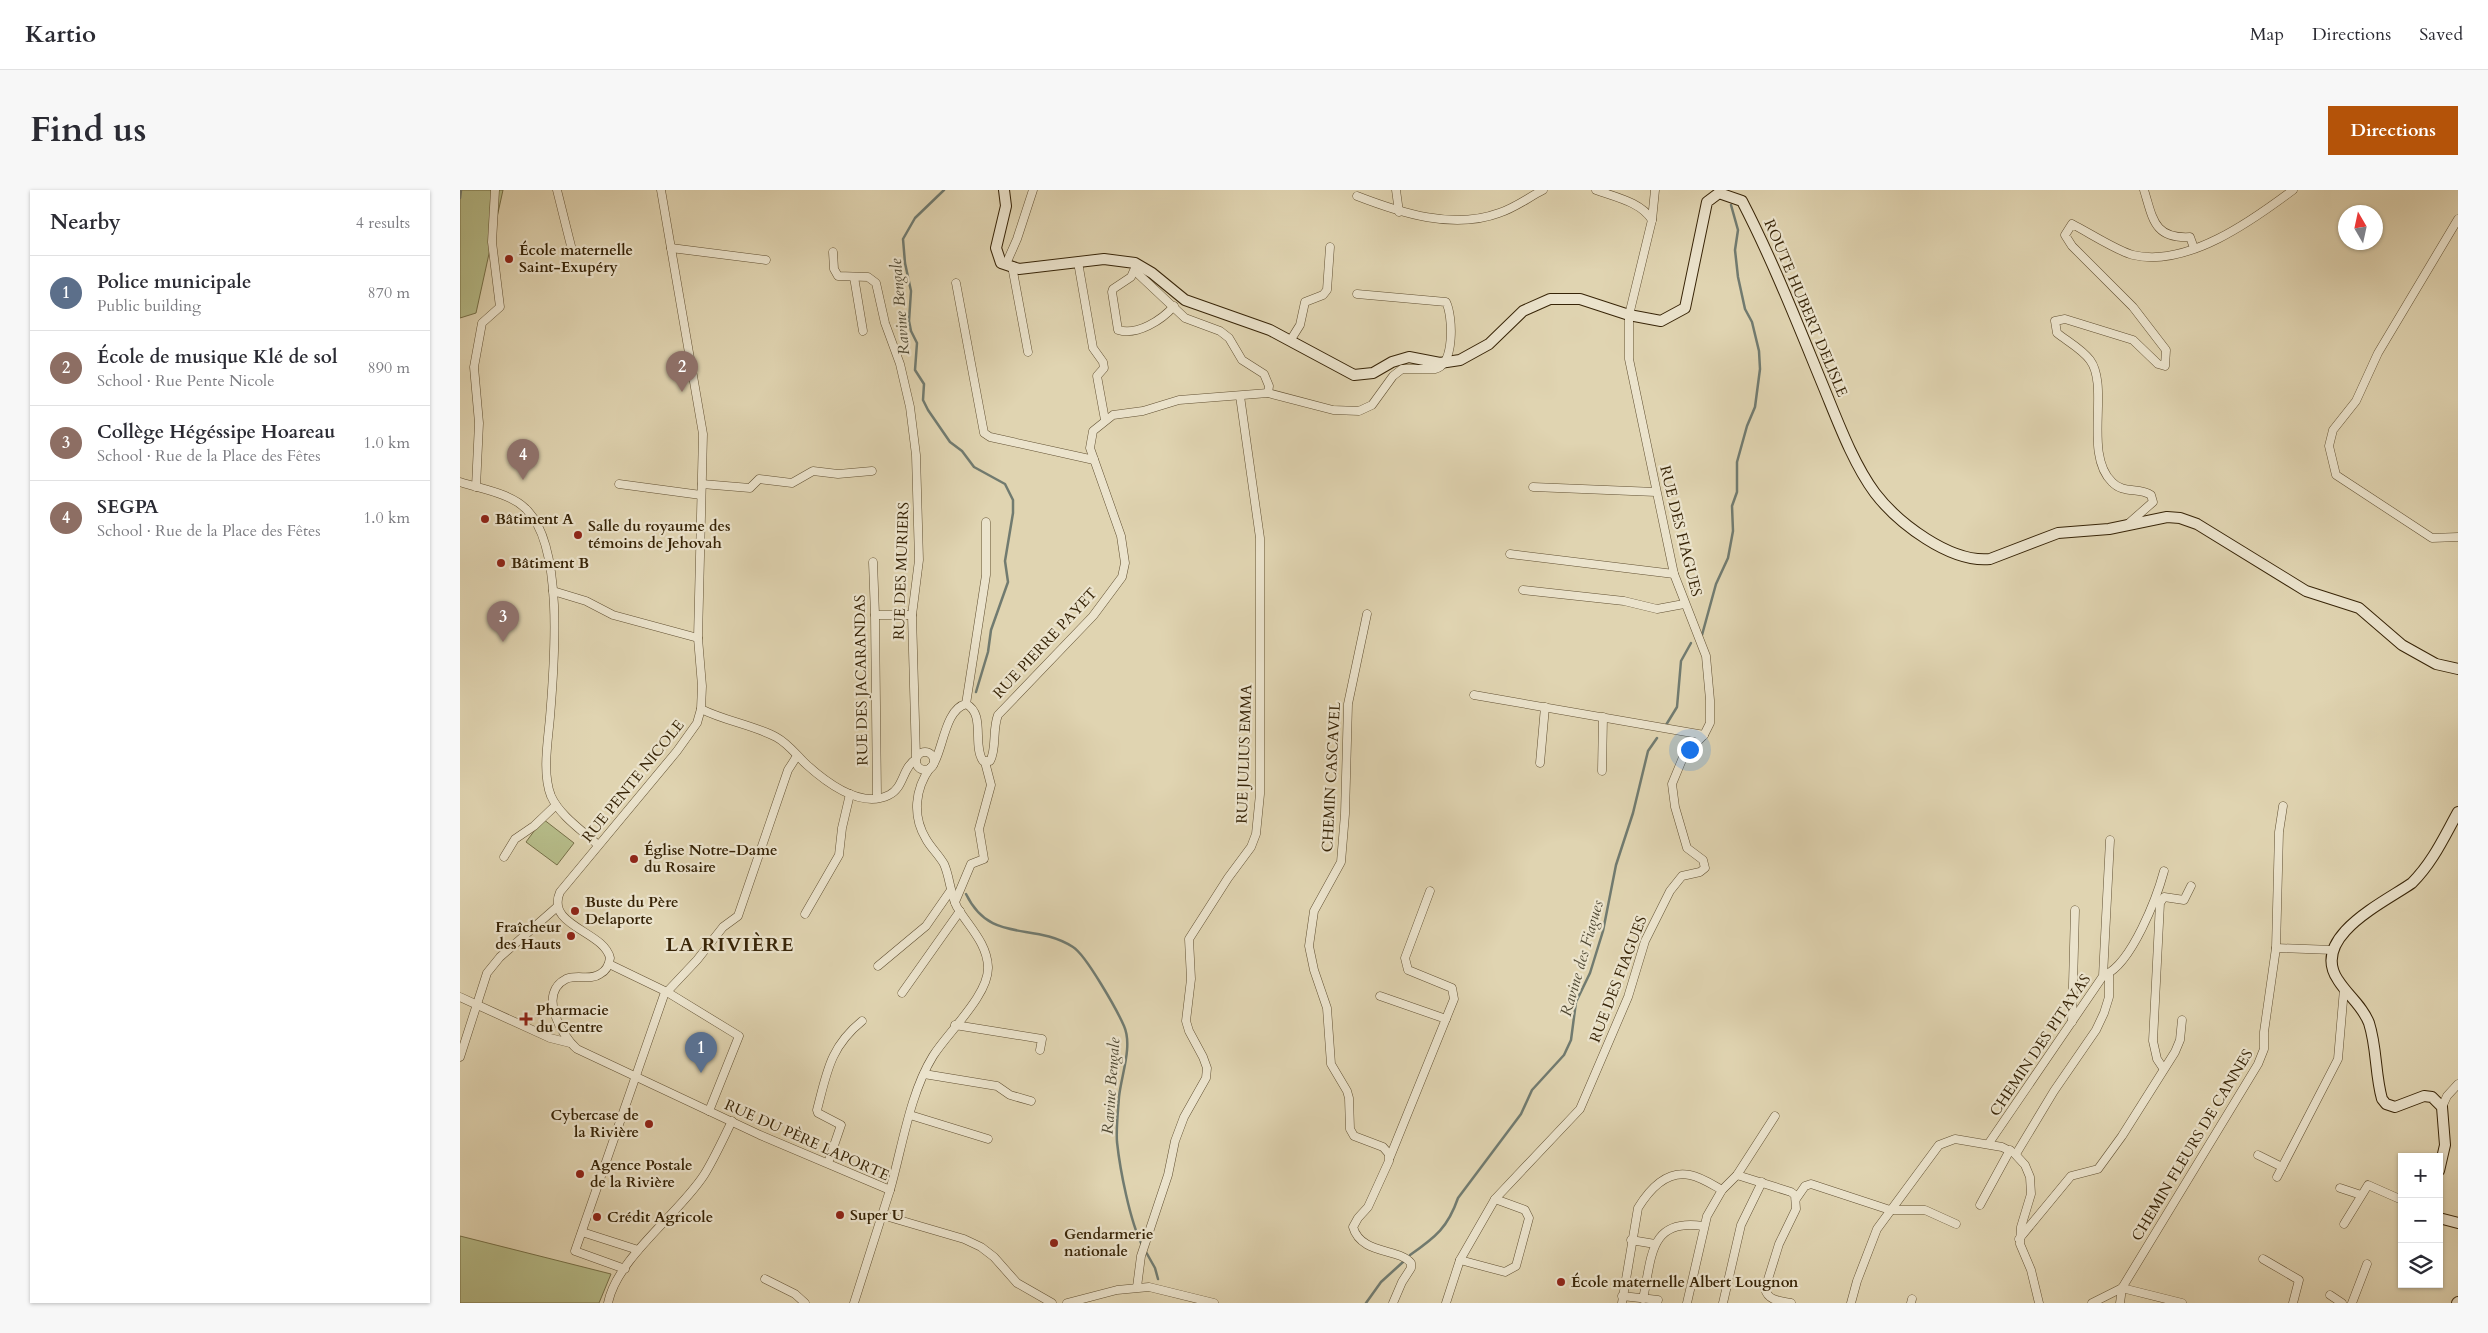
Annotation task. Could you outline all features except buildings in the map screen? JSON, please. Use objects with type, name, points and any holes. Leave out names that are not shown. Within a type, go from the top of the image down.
[{"type":"main road","points":[[1004,190],[1006,206],[996,248],[1001,263],[1009,265]]},
{"type":"main road","name":"ROUTE HUBERT DELISLE","points":[[1009,265],[1019,268],[1117,259],[1152,273],[1185,300],[1270,330],[1354,375],[1373,373],[1392,362],[1409,357],[1440,363],[1460,360],[1489,344],[1523,311],[1550,299],[1580,299],[1629,315],[1661,321],[1685,308],[1707,202],[1719,193],[1742,201],[1761,238],[1846,439],[1875,492],[1899,521],[1945,549],[1980,560],[1990,559],[2058,532],[2108,529],[2167,517],[2180,518],[2197,524],[2306,592],[2359,608],[2402,645],[2436,664],[2458,669]]},
{"type":"main road","points":[[2443,1154],[2445,1145],[2442,1107],[2432,1097],[2424,1096],[2395,1107],[2386,1104],[2380,1092],[2369,1023],[2363,1010],[2337,979],[2332,966],[2333,950],[2344,930],[2421,874],[2430,864],[2458,812]]},
{"type":"main road","points":[[2443,1219],[2458,1223]]},
{"type":"street","points":[[476,487],[479,423],[474,367],[482,323],[500,307],[492,242],[494,190]]},
{"type":"street","points":[[557,190],[572,250]]},
{"type":"street","name":"RUE PENTE NICOLE","points":[[558,907],[560,892],[677,751],[697,723],[702,709],[698,638],[702,434],[661,190]]},
{"type":"street","points":[[1028,352],[1009,265],[1033,190]]},
{"type":"street","points":[[1396,190],[1400,212]]},
{"type":"street","points":[[1357,196],[1400,212],[1445,220],[1498,214],[1543,190]]},
{"type":"street","points":[[1596,190],[1639,207],[1652,220]]},
{"type":"street","name":"RUE DES FIAGUES","points":[[1446,1303],[1460,1260],[1494,1200],[1580,1108],[1628,998],[1645,941],[1670,891],[1682,876],[1705,868],[1703,860],[1695,856],[1687,848],[1675,807],[1672,784],[1684,755],[1704,735],[1710,723],[1706,656],[1684,604],[1674,574],[1629,358],[1629,315],[1652,220],[1655,190]]},
{"type":"street","points":[[2144,190],[2152,219],[2161,232],[2176,238],[2190,237],[2194,248]]},
{"type":"street","points":[[2127,525],[2153,502],[2151,495],[2144,491],[2124,490],[2111,482],[2101,462],[2096,418],[2097,375],[2090,359],[2056,333],[2055,321],[2065,319],[2133,340],[2158,364],[2165,366],[2166,350],[2133,307],[2072,246],[2065,235],[2072,224],[2133,255],[2168,257],[2194,248],[2259,216],[2293,190]]},
{"type":"street","points":[[2458,219],[2378,353],[2356,401],[2333,430],[2329,446],[2336,475],[2432,538],[2458,537]]},
{"type":"street","points":[[1290,341],[1302,320],[1305,302],[1323,295],[1327,290],[1330,247]]},
{"type":"street","points":[[671,248],[766,260]]},
{"type":"street","name":"RUE DES MURIERS","points":[[833,252],[834,269],[838,276],[868,277],[876,283],[885,323],[900,364],[910,407],[916,455],[919,524],[918,575],[912,615],[919,754]]},
{"type":"street","points":[[1078,262],[1093,348],[1103,362],[1104,368],[1097,376],[1105,420],[1113,415],[1143,411],[1187,398],[1268,393],[1333,410],[1359,411],[1372,405],[1393,376],[1402,369],[1435,369],[1440,368],[1447,362],[1450,341],[1446,302],[1357,294]]},
{"type":"street","points":[[1174,306],[1162,319],[1156,322],[1130,331],[1118,330],[1112,292],[1113,289],[1131,277],[1135,267],[1174,306],[1185,318],[1223,333],[1229,338],[1242,360],[1264,374],[1269,386],[1268,393]]},
{"type":"street","points":[[854,277],[863,331]]},
{"type":"street","points":[[956,283],[984,433],[990,438],[1094,460]]},
{"type":"street","name":"RUE JULIUS EMMA","points":[[1137,1287],[1141,1256],[1168,1175],[1176,1141],[1184,1117],[1206,1078],[1207,1068],[1204,1057],[1189,1031],[1186,1021],[1191,980],[1190,939],[1228,878],[1251,847],[1256,834],[1260,794],[1260,538],[1240,396]]},
{"type":"street","name":"RUE PIERRE PAYET","points":[[985,762],[990,761],[992,756],[994,727],[998,715],[1093,616],[1122,577],[1125,558],[1121,536],[1090,448],[1093,431],[1105,420]]},
{"type":"street","points":[[702,484],[750,488],[759,479],[792,483],[813,471],[838,474],[872,471]]},
{"type":"street","points":[[460,482],[514,499],[528,510],[543,542],[553,590],[554,636],[547,771],[548,786],[556,805],[598,845]]},
{"type":"street","points":[[619,484],[701,496]]},
{"type":"street","points":[[1533,487],[1656,492]]},
{"type":"street","points":[[907,770],[921,771],[932,766],[938,754],[940,742],[956,711],[966,704],[986,575],[986,522]]},
{"type":"street","points":[[1510,554],[1674,574]]},
{"type":"street","name":"RUE DES JACARANDAS","points":[[873,562],[877,798]]},
{"type":"street","points":[[553,590],[586,601],[613,615],[698,638]]},
{"type":"street","points":[[1523,590],[1624,601],[1657,609],[1684,604]]},
{"type":"street","name":"CHEMIN CASCAVEL","points":[[1367,614],[1349,696],[1345,814],[1341,862],[1314,911],[1309,946],[1314,970],[1328,1008],[1331,1064],[1347,1091],[1349,1098],[1350,1129],[1358,1139],[1383,1147],[1387,1150],[1390,1157]]},
{"type":"street","points":[[875,615],[912,615]]},
{"type":"street","points":[[1474,695],[1704,735]]},
{"type":"street","points":[[955,902],[971,864],[984,859],[979,829],[991,785],[985,762],[978,750],[975,713],[966,704]]},
{"type":"street","points":[[1540,763],[1545,708]]},
{"type":"street","points":[[702,709],[724,720],[777,737],[834,786],[850,794],[877,798],[893,792],[902,782],[907,770],[919,754],[940,742]]},
{"type":"street","points":[[1602,770],[1603,718]]},
{"type":"street","points":[[919,754],[932,756],[932,766]]},
{"type":"street","points":[[890,1190],[910,1115],[924,1074],[932,1057],[983,988],[988,966],[979,940],[955,902],[943,863],[926,839],[918,822],[918,796],[921,771],[919,754]]},
{"type":"street","points":[[625,1269],[575,1251],[664,995],[697,960],[723,927],[738,916],[788,770],[797,756]]},
{"type":"street","points":[[805,914],[839,855],[850,794]]},
{"type":"street","points":[[504,857],[515,839],[534,826],[556,805]]},
{"type":"street","name":"CHEMIN FLEURS DE CANNES","points":[[2122,1288],[2258,1064],[2264,1049],[2264,1032],[2276,948],[2279,832],[2283,806]]},
{"type":"street","name":"CHEMIN DES PITAYAS","points":[[1990,1143],[2106,974],[2110,840]]},
{"type":"street","points":[[1980,1206],[2013,1152],[2096,1030],[2104,1014],[2109,997],[2106,974],[2123,957],[2149,918],[2164,870]]},
{"type":"street","points":[[2163,1068],[2157,1059],[2153,1041],[2160,903],[2164,897],[2184,900],[2191,886]]},
{"type":"street","points":[[878,966],[926,926],[951,890]]},
{"type":"street","points":[[1393,1303],[1402,1282],[1411,1268],[1411,1263],[1402,1256],[1386,1253],[1370,1246],[1357,1236],[1353,1228],[1358,1218],[1368,1207],[1454,999],[1452,988],[1408,970],[1406,965],[1405,958],[1430,891]]},
{"type":"street","points":[[460,1057],[487,973],[500,957],[558,907],[564,917],[606,947],[610,958],[609,964],[601,974],[594,977],[568,978],[557,987],[552,1006],[559,1024],[570,1043]]},
{"type":"street","points":[[2072,1022],[2075,910]]},
{"type":"street","points":[[902,993],[960,911]]},
{"type":"street","points":[[2276,948],[2333,950]]},
{"type":"street","points":[[609,964],[667,992],[739,1036],[709,1111]]},
{"type":"street","points":[[2277,1177],[2338,1059],[2344,989]]},
{"type":"street","points":[[1380,996],[1446,1019]]},
{"type":"street","points":[[460,997],[550,1038],[570,1043]]},
{"type":"street","points":[[2019,1239],[2071,1176],[2098,1169],[2122,1136],[2163,1068],[2175,1052],[2180,1040],[2182,1020]]},
{"type":"street","points":[[828,1163],[841,1125],[818,1113],[817,1110],[835,1048],[862,1021]]},
{"type":"street","points":[[955,1025],[1042,1039],[1040,1050]]},
{"type":"street","name":"RUE DU PÈRE LAPORTE","points":[[570,1043],[576,1049],[634,1077],[890,1190],[854,1303]]},
{"type":"street","points":[[924,1074],[997,1086],[1010,1095],[1031,1101]]},
{"type":"street","points":[[2442,1107],[2447,1096],[2458,1084]]},
{"type":"street","points":[[910,1115],[988,1139]]},
{"type":"street","points":[[1687,1303],[1703,1226],[1707,1216],[1722,1190],[1737,1175],[1775,1116]]},
{"type":"street","points":[[608,1303],[625,1269],[638,1250],[675,1211],[703,1176],[732,1121]]},
{"type":"street","points":[[1851,1303],[1871,1240],[1890,1210],[1939,1145],[1955,1138],[1990,1143],[2013,1152],[2025,1164],[2031,1186],[2019,1239],[2031,1270],[2039,1303]]},
{"type":"street","points":[[2258,1155],[2282,1167]]},
{"type":"street","points":[[1658,1300],[1643,1298],[1622,1300],[1638,1208],[1646,1194],[1659,1182],[1674,1175],[1691,1174],[1722,1190]]},
{"type":"street","points":[[1737,1175],[1791,1192],[1796,1199]]},
{"type":"street","points":[[1723,1303],[1741,1225],[1762,1182]]},
{"type":"street","points":[[1791,1303],[1767,1296],[1766,1289],[1779,1244],[1796,1209],[1796,1199],[1805,1186],[1811,1184],[1890,1210],[1925,1210],[1956,1224]]},
{"type":"street","points":[[2344,1224],[2365,1187],[2372,1186],[2398,1198]]},
{"type":"street","points":[[2340,1188],[2361,1195]]},
{"type":"street","points":[[1460,1260],[1505,1272],[1516,1266],[1529,1218],[1528,1213],[1525,1210],[1494,1200]]},
{"type":"street","points":[[882,1215],[964,1239],[981,1247],[994,1257],[1017,1283],[1052,1303]]},
{"type":"street","points":[[1643,1298],[1655,1244],[1661,1236],[1677,1225],[1703,1226]]},
{"type":"street","points":[[582,1232],[638,1250]]},
{"type":"street","points":[[1632,1240],[1655,1244]]},
{"type":"street","points":[[2263,1259],[2300,1280],[2293,1303]]},
{"type":"street","points":[[2352,1303],[2367,1264]]},
{"type":"street","points":[[765,1279],[795,1294],[805,1303]]},
{"type":"street","points":[[1067,1303],[1102,1299],[1137,1287],[1166,1289],[1214,1303]]},
{"type":"street","points":[[2120,1303],[2122,1288]]},
{"type":"street","points":[[2092,1303],[2122,1288],[2182,1303]]},
{"type":"street","points":[[2330,1295],[2342,1303]]},
{"type":"green space","points":[[460,190],[503,190],[476,313],[460,318]]},
{"type":"green space","points":[[543,819],[574,843],[557,865],[526,842]]},
{"type":"green space","points":[[460,1236],[611,1274],[599,1303],[460,1303]]},
{"type":"waterway","points":[[460,198],[461,190]]},
{"type":"waterway","name":"Ravine Bengale","points":[[944,190],[915,218],[903,239],[905,263],[911,291],[909,321],[911,331],[917,343],[915,370],[924,384],[923,400],[950,442],[962,451],[974,467],[1005,484],[1013,500],[1013,513],[1005,561],[1008,582],[991,630],[988,652],[976,692]]},
{"type":"waterway","name":"Ravine des Fiagues","points":[[1702,635],[1716,584],[1728,558],[1733,531],[1732,506],[1737,492],[1737,462],[1747,426],[1755,407],[1760,369],[1759,351],[1752,322],[1745,309],[1738,277],[1735,250],[1738,230],[1731,205]]},
{"type":"waterway","name":"Ravine des Fiagues","points":[[1666,725],[1677,707],[1681,661],[1691,643]]},
{"type":"waterway","name":"Ravine des Fiagues","points":[[1410,1255],[1440,1231],[1450,1217],[1458,1198],[1521,1114],[1532,1090],[1564,1055],[1571,1040],[1576,1002],[1590,973],[1603,931],[1616,865],[1633,813],[1648,751],[1657,738]]},
{"type":"waterway","name":"Ravine Bengale","points":[[966,894],[976,910],[988,920],[1000,926],[1058,939],[1073,947],[1093,971],[1120,1018],[1126,1034],[1127,1052],[1119,1097],[1117,1142],[1126,1195],[1133,1223],[1142,1245]]},
{"type":"waterway","name":"Ravine Bengale","points":[[1146,1252],[1155,1268],[1158,1279]]},
{"type":"waterway","name":"Ravine des Fiagues","points":[[1366,1303],[1381,1282],[1403,1262]]},
{"type":"place","name":"École maternelle Saint-Exupéry","points":[[509,259]]},
{"type":"place","name":"École de musique Klé de sol","points":[[682,392]]},
{"type":"place","name":"SEGPA","points":[[523,480]]},
{"type":"place","name":"Bâtiment A","points":[[485,519]]},
{"type":"place","name":"Salle du royaume des témoins de Jehovah","points":[[578,535]]},
{"type":"place","name":"Bâtiment B","points":[[501,563]]},
{"type":"place","name":"Collège Hégéssipe Hoareau","points":[[503,642]]},
{"type":"place","name":"Église Notre-Dame du Rosaire","points":[[634,859]]},
{"type":"place","name":"Buste du Père Delaporte","points":[[575,911]]},
{"type":"place","name":"Fraîcheur des Hauts","points":[[571,936]]},
{"type":"place","name":"Pharmacie du Centre","points":[[526,1019]]},
{"type":"place","name":"Police municipale","points":[[701,1073]]},
{"type":"place","name":"Cybercase de la Rivière","points":[[649,1124]]},
{"type":"place","name":"Agence Postale de la Rivière","points":[[580,1174]]},
{"type":"place","name":"Super U","points":[[840,1215]]},
{"type":"place","name":"Crédit Agricole","points":[[597,1217]]},
{"type":"place","name":"Gendarmerie nationale","points":[[1054,1243]]},
{"type":"place","name":"École maternelle Albert Lougnon","points":[[1561,1282]]},
{"type":"district","name":"LA RIVIÈRE","points":[[730,944]]}]
